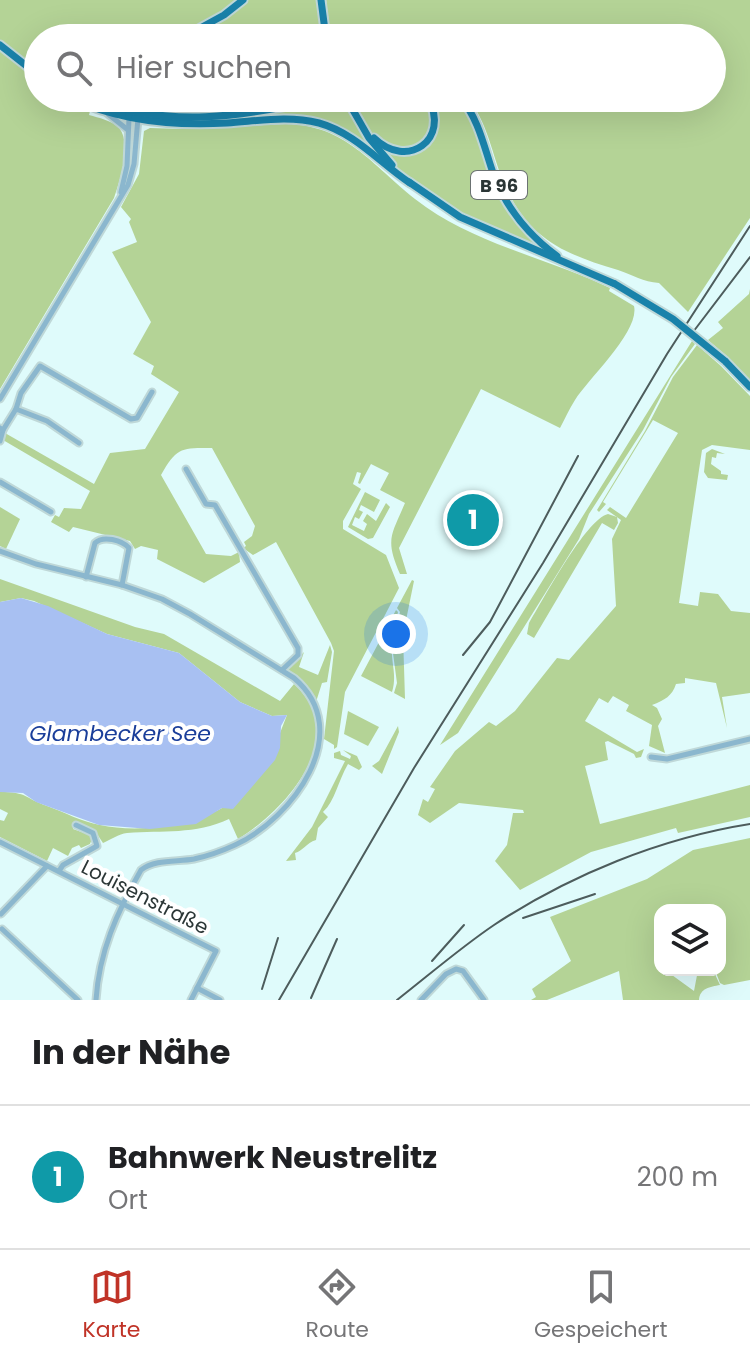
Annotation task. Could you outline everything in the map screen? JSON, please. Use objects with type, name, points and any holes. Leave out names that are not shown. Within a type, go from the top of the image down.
[{"type":"main road","points":[[208,24],[243,0]]},
{"type":"main road","points":[[321,0],[324,24]]},
{"type":"main road","points":[[0,45],[24,64]]},
{"type":"main road","points":[[113,112],[129,114]]},
{"type":"main road","points":[[124,112],[129,114]]},
{"type":"main road","name":"B 96","points":[[198,123],[264,112]]},
{"type":"main road","name":"B 96","points":[[353,112],[378,150],[410,183]]},
{"type":"main road","name":"B 96","points":[[361,125],[381,145],[405,152],[415,150],[426,142],[434,128],[434,112]]},
{"type":"main road","name":"B 96","points":[[471,112],[494,176],[518,221],[530,235],[565,262]]},
{"type":"main road","name":"B 96","points":[[138,116],[204,118],[260,113]]},
{"type":"main road","name":"B 96","points":[[129,114],[198,123],[297,120],[320,124],[350,137],[460,217],[615,284],[673,319],[725,361],[750,387]]},
{"type":"street","points":[[106,112],[129,131]]},
{"type":"street","points":[[0,399],[120,196],[129,114]]},
{"type":"street","points":[[108,218],[130,177],[138,116]]},
{"type":"street","points":[[0,441],[2,429],[16,409],[28,381],[41,365],[133,420],[152,392]]},
{"type":"street","points":[[16,409],[44,419],[79,443]]},
{"type":"street","points":[[186,469],[206,504],[215,505],[298,648],[298,655],[282,670]]},
{"type":"street","points":[[0,482],[51,512]]},
{"type":"street","points":[[86,577],[95,543],[105,538],[125,543],[130,550],[122,585]]},
{"type":"street","points":[[0,551],[36,564],[122,585],[179,608],[282,670],[309,693],[318,715],[320,750],[306,777],[281,810],[250,837],[207,856],[144,868],[105,944],[96,1000]]},
{"type":"street","points":[[651,757],[667,759],[750,739]]},
{"type":"street","name":"Louisenstraße","points":[[59,871],[63,865],[97,846],[93,833],[76,825]]},
{"type":"street","name":"Louisenstraße","points":[[0,842],[216,951],[197,988]]},
{"type":"street","points":[[47,866],[2,921],[78,1000]]},
{"type":"street","points":[[421,1000],[446,974],[456,969],[463,971],[484,1000]]},
{"type":"street","points":[[191,1000],[197,988],[220,1000]]},
{"type":"green space","points":[[0,0],[239,0],[202,24],[24,24],[24,61],[0,41]]},
{"type":"green space","points":[[246,0],[319,0],[322,24],[207,24]]},
{"type":"green space","points":[[326,0],[750,0],[750,218],[688,312],[659,283],[581,258],[536,231],[524,218],[504,183],[477,112],[726,112],[726,24],[329,24]]},
{"type":"green space","points":[[0,49],[24,69],[24,112],[90,112],[89,115],[119,128],[125,152],[114,198],[0,389]]},
{"type":"green space","points":[[270,112],[349,112],[379,156],[344,130],[272,117],[240,118]]},
{"type":"green space","points":[[359,112],[431,112],[433,122],[426,140],[410,148],[401,148],[383,142],[371,132]]},
{"type":"green space","points":[[435,112],[469,112],[504,199],[547,252],[435,200],[397,168],[382,149],[408,155],[418,151],[433,135]]},
{"type":"green space","points":[[307,126],[342,139],[415,199],[461,228],[586,277],[610,288],[609,291],[634,306],[634,316],[622,341],[575,400],[560,428],[481,389],[399,548],[407,574],[400,574],[391,545],[393,531],[405,503],[380,490],[389,473],[371,464],[360,484],[361,473],[357,472],[353,484],[361,489],[343,521],[343,529],[386,555],[399,588],[345,692],[337,747],[334,749],[334,745],[324,739],[334,651],[331,643],[276,542],[253,555],[243,548],[255,526],[212,448],[181,451],[171,459],[161,475],[206,554],[231,556],[239,552],[240,562],[204,583],[157,559],[158,550],[141,546],[135,549],[130,541],[73,527],[69,532],[51,522],[55,515],[59,517],[64,508],[81,509],[90,491],[3,440],[5,433],[94,484],[110,453],[145,449],[179,392],[151,374],[154,366],[133,354],[151,322],[112,252],[137,242],[129,222],[131,219],[121,207],[139,174],[144,131],[150,128]]},
{"type":"green space","points":[[750,289],[750,382],[708,340],[723,328],[718,322],[749,294]]},
{"type":"green space","points":[[692,341],[695,344],[671,377],[643,430],[589,514],[579,539],[458,733],[440,745]]},
{"type":"green space","points":[[697,345],[750,396],[750,450],[712,445],[702,450],[679,603],[698,606],[700,592],[718,594],[731,611],[750,613],[750,693],[722,697],[727,728],[716,683],[685,678],[685,683],[676,684],[667,697],[652,705],[662,719],[658,726],[665,753],[649,746],[652,725],[626,711],[629,705],[613,696],[608,703],[599,698],[585,721],[637,752],[644,749],[641,757],[636,758],[608,741],[605,742],[608,760],[585,766],[600,824],[750,785],[750,817],[678,833],[676,828],[591,852],[520,890],[495,861],[507,845],[513,813],[524,813],[523,810],[459,803],[430,823],[418,815],[423,799],[428,802],[435,789],[430,787],[455,751],[489,722],[496,726],[515,711],[557,658],[569,660],[616,606],[612,539],[621,520],[607,510],[610,507],[626,518],[678,433],[653,420],[603,502],[606,504],[599,512],[597,510],[645,431],[673,377]]},
{"type":"green space","points":[[712,449],[725,454],[717,453],[716,458],[712,457],[711,464],[721,474],[728,475],[727,480],[708,478],[704,472],[706,453]]},
{"type":"green space","points":[[365,492],[380,500],[374,512],[361,505],[359,510],[363,512],[359,519],[355,517],[352,525],[364,531],[367,524],[363,521],[367,514],[376,521],[386,503],[390,507],[373,538],[368,539],[348,527]]},
{"type":"green space","points":[[0,507],[20,519],[6,549],[0,546]]},
{"type":"green space","points":[[608,514],[617,517],[614,530],[602,523],[534,638],[527,634],[529,623],[577,545],[599,519]]},
{"type":"green space","points":[[0,579],[135,627],[164,634],[280,701],[294,684],[310,704],[316,726],[314,748],[306,770],[292,791],[257,826],[238,839],[229,819],[191,830],[127,833],[103,843],[95,831],[75,823],[73,829],[93,836],[90,844],[72,848],[68,856],[53,848],[47,861],[0,837],[0,820],[4,821],[8,813],[0,809],[0,792],[21,794],[93,824],[114,827],[162,827],[209,815],[222,808],[280,733],[287,715],[272,716],[240,702],[179,653],[107,634],[34,601],[21,598],[0,602]]},
{"type":"green space","points":[[412,580],[403,635],[405,699],[394,693],[397,683],[392,646],[398,636],[396,627],[400,612],[397,608]]},
{"type":"green space","points":[[396,610],[398,612],[392,650],[392,692],[361,676]]},
{"type":"green space","points":[[330,645],[332,652],[327,682],[322,683],[316,702],[288,669],[304,652],[299,667],[318,675]]},
{"type":"green space","points":[[348,711],[379,727],[368,746],[344,734]]},
{"type":"green space","points":[[398,726],[399,732],[382,774],[372,766],[379,761]]},
{"type":"green space","points":[[343,750],[357,756],[362,767],[359,770],[348,764],[331,802],[323,812],[328,817],[318,828],[316,840],[295,853],[296,860],[286,861],[312,827],[345,761],[334,758],[334,753],[340,751],[341,755],[350,759],[351,756]]},
{"type":"green space","points":[[750,838],[750,980],[724,985],[717,976],[726,976],[726,904],[654,904],[654,976],[673,976],[694,991],[697,976],[716,976],[720,985],[703,991],[699,1000],[623,1000],[619,971],[547,1000],[531,1000],[536,997],[532,989],[571,961],[550,917],[647,879],[693,850]]},
{"type":"water","name":"Glambecker See","points":[[21,598],[48,606],[107,634],[179,653],[240,702],[272,716],[287,715],[281,726],[280,748],[275,760],[233,809],[222,808],[196,824],[150,829],[99,825],[36,802],[23,793],[0,792],[0,602]]},
{"type":"railway","points":[[279,1000],[414,768],[543,563],[667,354],[750,226]]},
{"type":"railway","points":[[690,336],[750,257]]},
{"type":"railway","points":[[463,655],[490,622],[578,456]]},
{"type":"railway","points":[[397,1000],[481,934],[554,890],[650,849],[750,824]]},
{"type":"railway","points":[[523,918],[595,894]]},
{"type":"railway","points":[[432,961],[464,925]]},
{"type":"railway","points":[[262,989],[278,938]]},
{"type":"railway","points":[[311,998],[337,939]]},
{"type":"place","name":"Bahnwerk Neustrelitz","points":[[473,520]]}]
